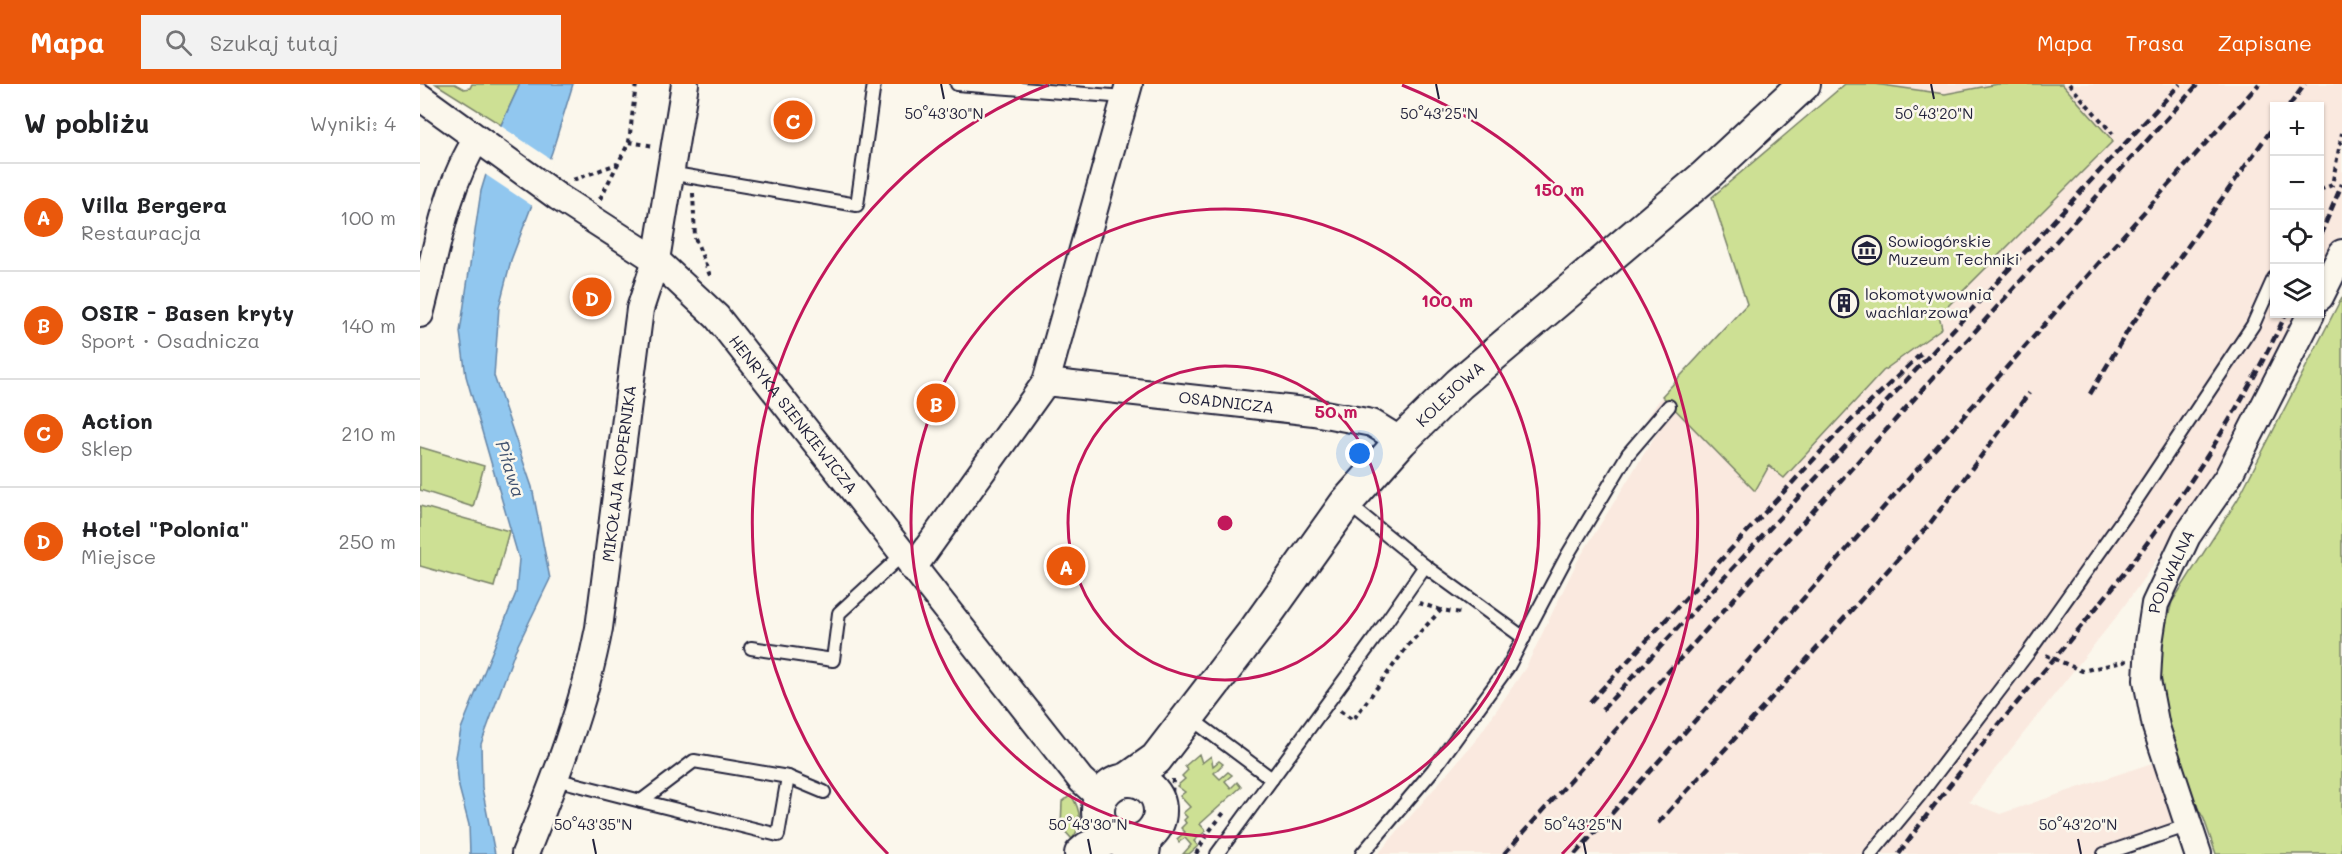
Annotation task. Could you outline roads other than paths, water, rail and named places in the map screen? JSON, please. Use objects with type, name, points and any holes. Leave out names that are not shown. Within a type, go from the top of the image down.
[{"type":"street","name":"MIKOŁAJA KOPERNIKA","points":[[525,854],[555,780],[591,669],[640,309],[681,175],[684,84]]},
{"type":"street","name":"KOLEJOWA","points":[[1096,832],[1112,785],[1144,775],[1346,503],[1401,441],[1460,384],[1705,176],[1804,84]]},
{"type":"street","points":[[908,561],[1046,382],[1127,91]]},
{"type":"street","name":"HENRYKA SIENKIEWICZA","points":[[420,97],[481,142],[565,189],[656,260],[717,317],[1081,780],[1096,832]]},
{"type":"street","points":[[420,315],[455,183],[468,153],[481,142]]},
{"type":"street","points":[[2324,287],[2342,253]]},
{"type":"street","name":"PODWALNA","points":[[2198,854],[2156,727],[2147,680],[2155,604],[2187,537],[2228,477],[2309,318]]},
{"type":"street","name":"OSADNICZA","points":[[1046,382],[1314,412],[1372,423],[1401,441]]},
{"type":"street","points":[[1096,832],[1148,845],[1159,819],[1160,810],[1154,792],[1144,775]]},
{"type":"lane","points":[[681,175],[857,206],[874,84]]},
{"type":"lane","points":[[957,84],[1127,91]]},
{"type":"lane","points":[[1871,854],[1919,796],[2032,648],[2135,502],[2247,335],[2270,286]]},
{"type":"lane","points":[[1362,854],[1433,770],[1508,667],[1568,554],[1628,454],[1669,406]]},
{"type":"lane","points":[[1346,503],[1425,566],[1524,638]]},
{"type":"lane","points":[[751,648],[833,660],[838,613],[908,561]]},
{"type":"lane","points":[[1217,854],[1425,566]]},
{"type":"lane","points":[[1189,716],[1272,779]]},
{"type":"lane","points":[[641,801],[694,761],[788,777],[824,792]]},
{"type":"lane","points":[[555,780],[778,835],[788,777]]},
{"type":"lane","points":[[2104,854],[2189,825]]},
{"type":"water","name":"Piława","points":[[520,84],[573,84],[552,152],[511,260],[499,307],[494,376],[532,487],[550,579],[515,651],[481,744],[482,788],[495,854],[470,854],[469,825],[459,787],[456,757],[461,729],[516,593],[519,559],[466,376],[460,332],[481,191],[501,125]]},
{"type":"railway","points":[[1602,710],[2180,84]]},
{"type":"railway","points":[[1504,854],[2198,84]]},
{"type":"railway","points":[[1575,854],[2259,84]]},
{"type":"railway","points":[[2292,102],[2305,84]]},
{"type":"railway","points":[[2090,394],[2130,327],[2270,132]]},
{"type":"railway","points":[[2324,227],[2342,184]]},
{"type":"railway","points":[[1899,854],[1960,772],[2153,535],[2225,428],[2284,318]]},
{"type":"railway","points":[[1590,702],[1839,432],[1921,354]]},
{"type":"railway","points":[[1658,823],[1928,526],[2029,393]]},
{"type":"place","name":"Action","points":[[793,120]]},
{"type":"place","name":"Sowiogórskie Muzeum Techniki","points":[[1867,250]]},
{"type":"place","name":"Hotel \"Polonia\"","points":[[592,297]]},
{"type":"place","name":"lokomotywownia wachlarzowa","points":[[1844,303]]},
{"type":"place","name":"OSIR - Basen kryty","points":[[936,403]]},
{"type":"place","name":"Villa Bergera","points":[[1066,566]]}]
